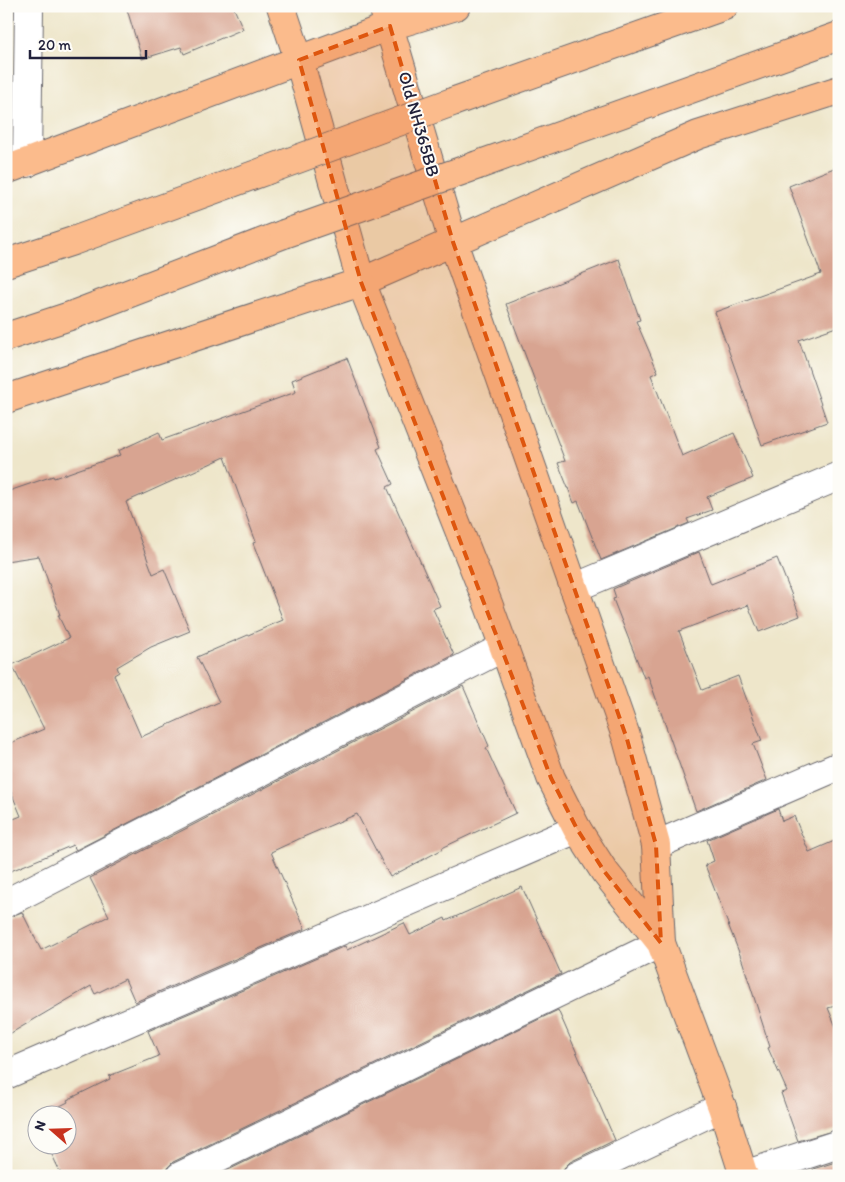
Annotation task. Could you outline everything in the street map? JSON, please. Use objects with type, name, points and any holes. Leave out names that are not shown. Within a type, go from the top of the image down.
[{"type":"main road","points":[[280,6],[299,60],[361,282],[504,647],[551,778],[577,829],[604,871],[661,943],[722,1107],[744,1175]]},
{"type":"main road","points":[[17,167],[299,60],[386,16],[456,6]]},
{"type":"main road","points":[[6,263],[82,238],[455,101],[724,6]]},
{"type":"main road","name":"Old NH365BB","points":[[386,16],[453,242],[627,739],[656,845],[661,943]]},
{"type":"main road","points":[[6,337],[70,316],[284,234],[839,36]]},
{"type":"main road","points":[[6,399],[361,282],[698,135],[839,90]]},
{"type":"street","points":[[17,167],[29,6]]},
{"type":"street","points":[[574,588],[839,476]]},
{"type":"street","points":[[6,903],[504,647]]},
{"type":"street","points":[[656,845],[839,766]]},
{"type":"street","points":[[6,1075],[577,829]]},
{"type":"street","points":[[180,1176],[661,943]]},
{"type":"street","points":[[577,1176],[722,1107]]},
{"type":"street","points":[[744,1175],[839,1144]]},
{"type":"highlighted area","points":[[390,26],[453,242],[627,739],[656,845],[661,943],[604,871],[577,829],[551,778],[361,282],[299,60]]},
{"type":"building","points":[[126,6],[233,6],[243,29],[184,54],[181,47],[142,59]]},
{"type":"building","points":[[839,166],[839,326],[799,340],[827,422],[762,445],[715,312],[821,274],[789,186]]},
{"type":"building","points":[[619,259],[640,320],[636,321],[658,372],[651,375],[682,456],[734,433],[753,478],[707,497],[712,510],[687,519],[689,523],[601,560],[578,501],[574,503],[558,463],[565,461],[506,304]]},
{"type":"building","points":[[347,358],[381,447],[377,449],[393,484],[387,487],[440,606],[433,609],[454,655],[76,850],[73,845],[6,873],[6,822],[21,816],[6,780],[6,745],[44,729],[12,665],[69,638],[58,615],[60,615],[39,556],[6,561],[6,492],[53,476],[54,478],[120,455],[118,451],[159,432],[162,440],[296,392],[292,380]],"holes":[[[225,457],[256,542],[253,543],[283,620],[197,657],[219,702],[141,737],[114,675],[119,672],[117,667],[151,647],[190,631],[164,569],[153,574],[126,502]]]},
{"type":"building","points":[[699,552],[711,584],[777,558],[800,616],[759,632],[748,605],[679,631],[702,690],[738,676],[762,741],[753,744],[767,780],[696,811],[648,676],[644,678],[613,599],[616,598],[613,589]]},
{"type":"building","points":[[463,686],[489,746],[486,748],[516,813],[442,848],[390,877],[357,814],[301,838],[271,852],[305,929],[135,1002],[125,979],[95,994],[91,986],[6,1036],[6,918],[22,912],[41,950],[109,916],[90,878]]},
{"type":"building","points":[[778,809],[782,821],[794,816],[809,852],[839,839],[839,1005],[828,1008],[839,1034],[839,1129],[798,1141],[781,1093],[787,1091],[768,1048],[770,1047],[742,960],[705,865],[714,861],[707,840]]},
{"type":"building","points":[[522,887],[561,974],[173,1162],[167,1168],[165,1176],[62,1176],[52,1154],[78,1154],[78,1104],[64,1104],[68,1102],[67,1100],[110,1079],[109,1076],[159,1056],[148,1031],[345,946],[347,950],[404,923],[410,935],[445,918],[446,921]]},
{"type":"building","points":[[558,1010],[615,1140],[570,1162],[564,1168],[562,1176],[216,1176]]},
{"type":"building","points":[[839,1161],[839,1176],[816,1176],[813,1169]]}]
